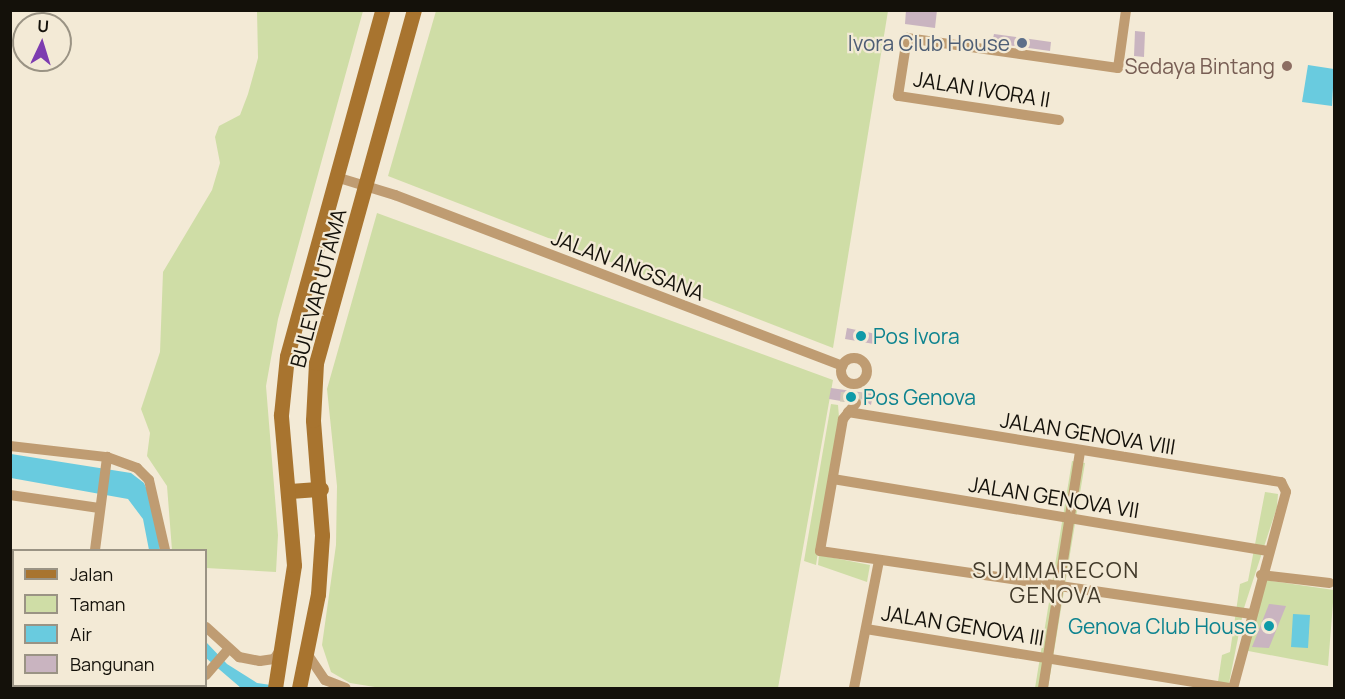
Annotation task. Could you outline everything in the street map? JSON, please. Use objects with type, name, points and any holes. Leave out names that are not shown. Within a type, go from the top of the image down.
[{"type":"main road","name":"BULEVAR UTAMA","points":[[274,688],[294,565],[282,388],[294,324],[382,10]]},
{"type":"main road","name":"BULEVAR UTAMA","points":[[300,681],[318,594],[321,489],[313,420],[316,363],[369,188],[414,10]]},
{"type":"main road","points":[[290,491],[321,489]]},
{"type":"street","name":"JALAN IVORA II","points":[[1059,120],[898,96],[907,38],[1118,68],[1126,10]]},
{"type":"street","name":"JALAN ANGSANA","points":[[336,177],[842,366]]},
{"type":"street","points":[[852,358],[861,359],[868,370],[853,385],[842,366],[852,358]]},
{"type":"street","name":"JALAN GENOVA VIII","points":[[833,479],[848,409],[1080,453],[1281,482],[1285,486],[1268,551]]},
{"type":"street","points":[[10,446],[137,468],[150,480],[165,549]]},
{"type":"street","points":[[1043,688],[1080,453]]},
{"type":"street","points":[[95,549],[107,461]]},
{"type":"street","points":[[833,479],[820,551],[1060,588],[1251,614]]},
{"type":"street","name":"JALAN GENOVA VII","points":[[833,479],[1268,551]]},
{"type":"street","points":[[10,495],[99,508]]},
{"type":"street","points":[[1232,688],[1268,551]]},
{"type":"street","points":[[854,688],[879,561]]},
{"type":"street","points":[[1261,574],[1330,583]]},
{"type":"street","points":[[207,628],[225,653],[260,661],[274,659],[282,648]]},
{"type":"street","name":"JALAN GENOVA III","points":[[866,629],[1232,688]]},
{"type":"street","points":[[306,651],[325,680],[346,688]]},
{"type":"street","points":[[207,674],[225,653]]},
{"type":"green space","points":[[257,11],[363,11],[278,319],[266,386],[278,535],[276,572],[207,568],[207,549],[172,549],[167,486],[147,456],[150,433],[141,409],[160,352],[163,272],[212,190],[220,163],[215,137],[219,126],[240,115],[258,58]]},
{"type":"green space","points":[[436,11],[888,11],[833,348],[388,176]]},
{"type":"green space","points":[[377,213],[833,380],[778,688],[381,688],[350,683],[331,672],[322,645],[336,545],[337,486],[327,389]]},
{"type":"green space","points":[[831,404],[838,405],[839,417],[816,565],[804,561]]},
{"type":"green space","points":[[1072,461],[1085,463],[1048,688],[1035,688]]},
{"type":"green space","points":[[1265,492],[1278,494],[1277,507],[1244,608],[1228,688],[1217,688],[1222,655],[1230,652],[1240,584],[1248,581]]},
{"type":"green space","points":[[819,555],[870,565],[867,582],[818,565]]},
{"type":"green space","points":[[1265,580],[1334,590],[1328,666],[1243,650]]},
{"type":"water","points":[[1308,65],[1334,69],[1332,106],[1302,102]]},
{"type":"water","points":[[11,454],[131,473],[144,483],[153,504],[160,549],[149,549],[143,519],[128,499],[11,478]]},
{"type":"water","points":[[1293,614],[1310,615],[1308,648],[1291,647]]},
{"type":"water","points":[[207,643],[227,664],[257,683],[292,688],[241,688],[207,659]]},
{"type":"building","points":[[906,10],[937,10],[935,28],[905,24]]},
{"type":"building","points":[[1135,31],[1145,32],[1144,57],[1134,56]]},
{"type":"building","name":"Ivora Club House","points":[[994,34],[1051,42],[1050,51],[992,43]]},
{"type":"building","name":"Pos Ivora","points":[[847,328],[876,334],[874,344],[845,339]]},
{"type":"building","name":"Pos Genova","points":[[831,388],[873,394],[871,405],[857,396],[847,402],[829,399]]},
{"type":"building","name":"Genova Club House","points":[[1269,604],[1286,606],[1269,648],[1252,647]]},
{"type":"tunnel","points":[[845,402],[846,390]]},
{"type":"tunnel","points":[[856,403],[857,391]]},
{"type":"place","name":"Ivora Club House","points":[[1022,43]]},
{"type":"place","name":"Sedaya Bintang","points":[[1287,66]]},
{"type":"place","name":"Pos Ivora","points":[[861,336]]},
{"type":"place","name":"Pos Genova","points":[[851,397]]},
{"type":"place","name":"Genova Club House","points":[[1269,626]]},
{"type":"district","name":"SUMMARECON GENOVA","points":[[1056,582]]}]
